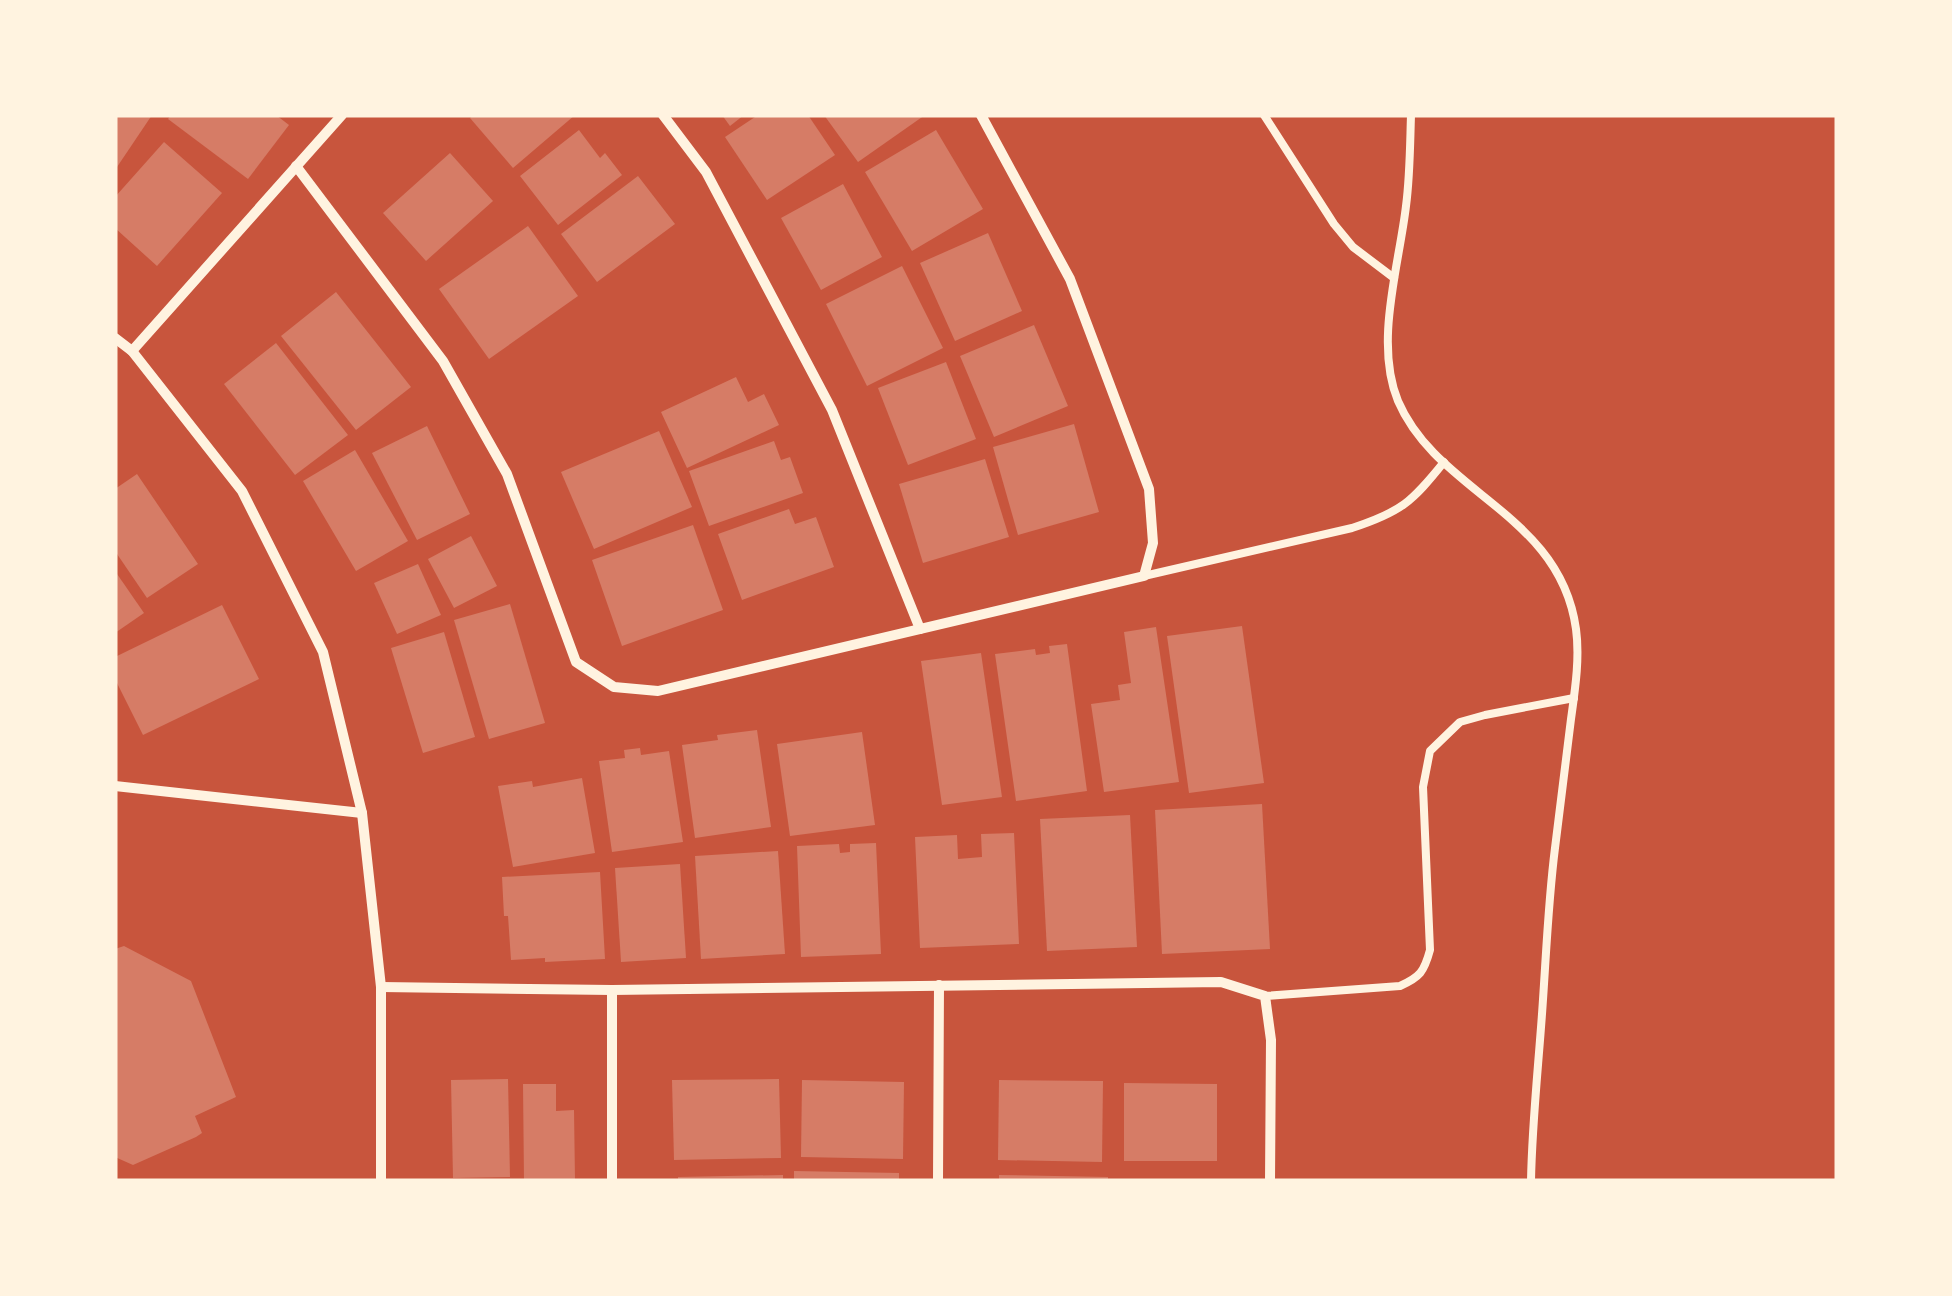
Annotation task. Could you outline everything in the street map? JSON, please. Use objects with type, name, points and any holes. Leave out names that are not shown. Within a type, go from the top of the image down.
[{"type":"street","points":[[132,351],[342,115]]},
{"type":"street","points":[[662,115],[706,172],[832,410],[920,629]]},
{"type":"street","points":[[296,166],[444,361],[507,474],[576,662],[614,687],[658,691],[1144,576],[1154,544],[1149,490],[1070,279],[981,115]]},
{"type":"street","points":[[115,338],[132,351],[242,491],[323,652],[362,813],[381,986],[381,1181]]},
{"type":"street","points":[[115,786],[362,813]]},
{"type":"street","points":[[381,986],[612,990],[1221,982],[1265,996],[1271,1040],[1270,1181]]},
{"type":"street","points":[[938,1181],[939,985]]},
{"type":"street","points":[[612,990],[612,1181]]},
{"type":"lane","points":[[1264,115],[1353,248],[1394,278]]},
{"type":"lane","points":[[1411,115],[1407,203],[1394,278],[1388,365],[1397,398],[1412,430],[1537,543],[1570,599],[1576,630],[1574,698],[1552,874],[1531,1181]]},
{"type":"lane","points":[[1144,576],[1378,519],[1403,507],[1444,462]]},
{"type":"lane","points":[[1265,996],[1400,986],[1417,978],[1430,950],[1423,787],[1430,751],[1460,722],[1574,698]]},
{"type":"building","points":[[115,115],[152,115],[115,170]]},
{"type":"building","points":[[171,115],[276,115],[289,125],[248,179],[168,119]]},
{"type":"building","points":[[575,115],[513,168],[470,118]]},
{"type":"building","points":[[722,115],[744,115],[730,126]]},
{"type":"building","points":[[758,115],[808,115],[835,155],[767,200],[725,137]]},
{"type":"building","points":[[824,115],[925,115],[858,162]]},
{"type":"building","points":[[579,130],[600,158],[605,153],[622,175],[558,225],[520,176]]},
{"type":"building","points":[[936,130],[983,209],[912,251],[865,172]]},
{"type":"building","points":[[164,142],[222,193],[157,266],[115,228],[115,197]]},
{"type":"building","points":[[450,153],[493,201],[426,261],[383,213]]},
{"type":"building","points":[[638,176],[675,224],[597,282],[561,234]]},
{"type":"building","points":[[843,184],[882,257],[821,290],[781,218]]},
{"type":"building","points":[[528,226],[578,296],[489,359],[439,289]]},
{"type":"building","points":[[988,233],[1022,311],[955,341],[920,263]]},
{"type":"building","points":[[902,266],[943,348],[867,386],[826,304]]},
{"type":"building","points":[[336,292],[411,387],[356,430],[281,336]]},
{"type":"building","points":[[1034,325],[1068,406],[994,437],[960,356]]},
{"type":"building","points":[[276,343],[348,435],[295,475],[224,384]]},
{"type":"building","points":[[946,362],[976,439],[908,465],[878,388]]},
{"type":"building","points":[[736,377],[748,402],[764,394],[779,425],[687,468],[661,412]]},
{"type":"building","points":[[1074,424],[1099,512],[1018,535],[993,447]]},
{"type":"building","points":[[427,426],[470,514],[417,540],[372,453]]},
{"type":"building","points":[[659,431],[692,507],[594,549],[561,472]]},
{"type":"building","points":[[774,441],[781,460],[790,457],[803,493],[709,526],[689,471]]},
{"type":"building","points":[[355,450],[408,541],[356,571],[303,481]]},
{"type":"building","points":[[985,459],[1009,537],[923,563],[899,484]]},
{"type":"building","points":[[137,474],[198,564],[147,598],[115,551],[115,489]]},
{"type":"building","points":[[789,509],[795,524],[816,517],[834,567],[742,600],[718,534]]},
{"type":"building","points":[[693,525],[723,610],[622,646],[592,560]]},
{"type":"building","points":[[471,536],[497,586],[454,608],[428,559]]},
{"type":"building","points":[[418,564],[441,615],[397,634],[374,583]]},
{"type":"building","points":[[115,571],[144,613],[115,633]]},
{"type":"building","points":[[510,604],[545,723],[489,739],[454,620]]},
{"type":"building","points":[[222,605],[259,679],[143,735],[115,679],[115,657]]},
{"type":"building","points":[[1242,626],[1264,783],[1189,793],[1167,636]]},
{"type":"building","points":[[1156,627],[1179,782],[1104,792],[1091,704],[1120,700],[1118,685],[1131,683],[1124,632]]},
{"type":"building","points":[[444,632],[475,737],[423,753],[391,648]]},
{"type":"building","points":[[1067,644],[1087,791],[1016,801],[995,654],[1035,649],[1036,655],[1050,653],[1049,646]]},
{"type":"building","points":[[981,653],[1002,797],[942,805],[921,661]]},
{"type":"building","points":[[757,730],[771,827],[695,838],[682,745]]},
{"type":"building","points":[[862,732],[875,825],[790,836],[777,744]]},
{"type":"building","points":[[640,748],[641,755],[669,751],[683,842],[612,852],[599,761],[625,758],[624,750]]},
{"type":"building","points":[[582,778],[595,853],[513,867],[498,786],[532,781],[533,787]]},
{"type":"building","points":[[1262,804],[1270,949],[1162,954],[1155,810]]},
{"type":"building","points":[[1130,815],[1137,947],[1047,951],[1040,819]]},
{"type":"building","points":[[1014,833],[1019,944],[920,948],[915,837],[957,835],[958,859],[982,857],[981,834]]},
{"type":"building","points":[[876,843],[881,954],[801,957],[797,846],[839,844],[840,853],[850,852],[850,844]]},
{"type":"building","points":[[778,851],[785,954],[701,959],[695,856]]},
{"type":"building","points":[[680,864],[686,958],[621,962],[615,868]]},
{"type":"building","points":[[600,872],[605,959],[511,960],[502,877]]},
{"type":"building","points":[[124,946],[191,981],[236,1097],[195,1116],[202,1133],[196,1137],[133,1165],[115,1157],[115,949]]},
{"type":"building","points":[[508,1079],[510,1177],[453,1178],[451,1080]]},
{"type":"building","points":[[779,1079],[781,1158],[674,1160],[672,1080]]},
{"type":"building","points":[[802,1080],[904,1082],[903,1159],[801,1157]]},
{"type":"building","points":[[999,1080],[1103,1081],[1102,1162],[998,1160]]},
{"type":"building","points":[[1124,1083],[1217,1084],[1217,1161],[1124,1161]]},
{"type":"building","points":[[523,1084],[556,1084],[556,1111],[574,1110],[575,1180],[524,1181]]},
{"type":"building","points":[[794,1171],[899,1173],[899,1181],[794,1181]]},
{"type":"building","points":[[783,1175],[783,1181],[678,1181],[678,1177]]},
{"type":"building","points":[[999,1175],[1108,1177],[1108,1181],[999,1181]]}]
